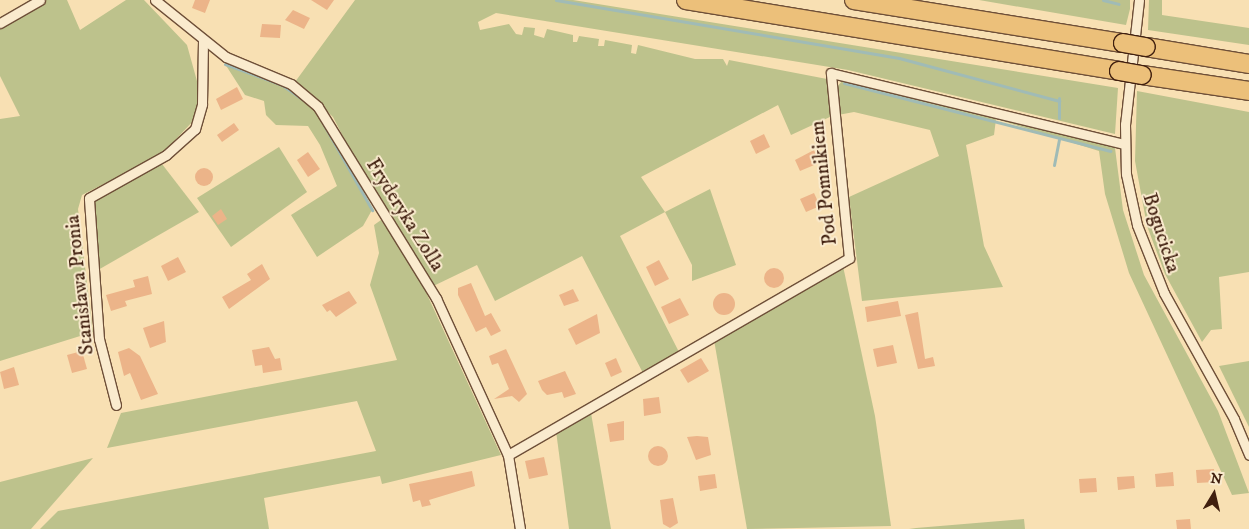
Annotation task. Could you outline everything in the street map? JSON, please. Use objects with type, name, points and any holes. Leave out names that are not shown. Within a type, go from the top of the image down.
[{"type":"highway","points":[[686,0],[1249,91]]},
{"type":"highway","points":[[854,0],[1249,64]]},
{"type":"street","points":[[0,22],[40,0]]},
{"type":"street","name":"Fryderyka Zolla","points":[[155,0],[203,40],[240,64],[291,84],[318,107],[436,298],[508,455],[520,529]]},
{"type":"street","name":"Bogucicka","points":[[1139,0],[1124,144],[1131,200],[1154,272],[1249,455]]},
{"type":"street","name":"Stanisława Pronia","points":[[116,405],[99,339],[89,198],[166,155],[190,135],[201,114],[203,40]]},
{"type":"street","name":"Pod Pomnikiem","points":[[508,455],[849,258],[831,73],[1124,144]]},
{"type":"green space","points":[[46,0],[67,0],[80,30],[126,0],[144,0],[187,45],[200,92],[195,119],[161,155],[82,195],[78,209],[93,332],[0,361],[0,119],[20,116],[0,76],[0,26]]},
{"type":"green space","points":[[355,0],[573,0],[1118,88],[1115,134],[848,70],[496,13],[478,22],[480,30],[509,24],[516,34],[522,35],[524,27],[535,28],[534,35],[544,38],[547,29],[573,35],[573,42],[577,42],[579,36],[599,39],[598,46],[604,46],[605,40],[632,45],[631,53],[636,54],[638,45],[695,59],[723,59],[727,66],[729,60],[827,79],[832,116],[791,135],[778,105],[641,177],[665,212],[620,236],[679,352],[643,373],[582,256],[495,301],[477,265],[425,290],[501,455],[382,484],[380,476],[264,498],[269,529],[40,529],[58,511],[376,451],[357,401],[107,448],[121,413],[397,360],[370,285],[379,253],[374,225],[381,220],[398,244],[333,117],[295,82]]},
{"type":"green space","points":[[979,0],[1130,0],[1130,9],[1126,25]]},
{"type":"green space","points":[[1149,0],[1162,0],[1162,15],[1249,28],[1249,45],[1148,30]]},
{"type":"green space","points":[[225,64],[282,85],[315,108],[372,210],[363,226],[317,257],[291,215],[337,186],[320,145],[308,126],[276,125],[266,115],[264,101],[245,95]]},
{"type":"green space","points":[[844,79],[1115,148],[1123,210],[1144,275],[1218,411],[1249,493],[1232,495],[1129,273],[1105,194],[1099,151],[996,119],[994,135],[966,145],[984,246],[1003,287],[862,301],[849,197],[939,156],[930,130],[854,112],[838,115],[835,89]]},
{"type":"green space","points":[[1137,91],[1249,112],[1249,272],[1219,277],[1222,329],[1211,330],[1202,342],[1165,274],[1147,226],[1135,161]]},
{"type":"green space","points":[[279,147],[307,192],[231,247],[197,198]]},
{"type":"green space","points":[[162,164],[199,212],[98,270],[89,211],[95,198]]},
{"type":"green space","points":[[710,189],[736,265],[692,281],[692,265],[665,212]]},
{"type":"green space","points":[[843,266],[875,416],[891,526],[747,529],[714,340]]},
{"type":"green space","points":[[1249,361],[1249,427],[1219,366]]},
{"type":"green space","points":[[591,413],[611,529],[569,529],[556,431]]},
{"type":"green space","points":[[93,458],[31,529],[0,529],[0,482]]},
{"type":"green space","points":[[1024,519],[1025,529],[909,529],[916,528]]},
{"type":"building","points":[[195,0],[210,0],[205,13],[192,8]]},
{"type":"building","points":[[311,0],[334,0],[327,10]]},
{"type":"building","points":[[293,10],[310,18],[304,29],[285,20]]},
{"type":"building","points":[[262,24],[281,25],[280,38],[260,37]]},
{"type":"building","points":[[237,87],[243,99],[221,110],[216,99]]},
{"type":"building","points":[[234,123],[239,130],[222,142],[217,135]]},
{"type":"building","points":[[764,134],[770,147],[756,154],[750,141]]},
{"type":"building","points":[[814,150],[819,163],[800,171],[795,160]]},
{"type":"building","points":[[308,152],[320,169],[308,177],[297,160]]},
{"type":"building","points":[[200,168],[208,168],[213,173],[211,184],[200,186],[195,181],[195,173]]},
{"type":"building","points":[[814,193],[820,206],[806,212],[800,199]]},
{"type":"building","points":[[221,209],[227,219],[218,225],[212,216]]},
{"type":"building","points":[[178,257],[186,272],[168,281],[161,266]]},
{"type":"building","points":[[659,260],[669,279],[655,286],[646,267]]},
{"type":"building","points":[[262,264],[270,279],[229,309],[222,297],[251,280],[247,274]]},
{"type":"building","points":[[774,268],[781,271],[784,278],[781,285],[774,288],[767,285],[764,278],[767,271]]},
{"type":"building","points":[[148,276],[152,294],[125,301],[127,306],[111,311],[106,295],[135,287],[133,280]]},
{"type":"building","points":[[471,283],[485,316],[491,313],[501,331],[491,336],[486,327],[476,332],[458,295],[458,288]]},
{"type":"building","points":[[573,289],[579,301],[564,306],[559,295]]},
{"type":"building","points":[[349,291],[357,303],[336,317],[330,310],[327,312],[322,305]]},
{"type":"building","points":[[724,293],[732,296],[735,304],[732,312],[724,315],[716,312],[713,304],[716,296]]},
{"type":"building","points":[[680,298],[689,315],[669,324],[661,307]]},
{"type":"building","points":[[898,301],[901,316],[867,322],[865,307]]},
{"type":"building","points":[[918,312],[925,359],[933,357],[935,366],[918,369],[905,315]]},
{"type":"building","points":[[597,314],[600,333],[576,345],[568,329]]},
{"type":"building","points":[[164,321],[166,342],[150,348],[143,328]]},
{"type":"building","points":[[893,345],[897,363],[877,367],[873,349]]},
{"type":"building","points":[[269,347],[275,359],[280,358],[282,370],[263,373],[262,365],[255,366],[252,350]]},
{"type":"building","points":[[129,348],[140,356],[158,394],[141,400],[130,373],[124,376],[118,352]]},
{"type":"building","points":[[506,349],[527,394],[519,402],[512,396],[494,399],[509,389],[498,363],[492,365],[489,356]]},
{"type":"building","points":[[82,351],[87,369],[72,373],[67,355]]},
{"type":"building","points":[[616,358],[622,372],[611,377],[605,363]]},
{"type":"building","points":[[701,358],[709,371],[688,383],[680,370]]},
{"type":"building","points":[[14,367],[19,385],[4,389],[0,372]]},
{"type":"building","points":[[565,371],[576,394],[564,398],[562,392],[547,395],[542,390],[538,381]]},
{"type":"building","points":[[659,397],[661,413],[644,416],[643,399]]},
{"type":"building","points":[[624,421],[624,440],[610,442],[607,424]]},
{"type":"building","points":[[687,437],[708,437],[711,455],[696,460]]},
{"type":"building","points":[[658,446],[665,449],[668,456],[665,463],[658,466],[651,463],[648,456],[651,449]]},
{"type":"building","points":[[544,457],[548,475],[529,479],[525,461]]},
{"type":"building","points":[[1214,469],[1215,482],[1197,483],[1196,470]]},
{"type":"building","points":[[472,471],[475,486],[429,500],[431,505],[422,507],[420,500],[413,502],[409,484]]},
{"type":"building","points":[[1173,472],[1174,486],[1156,487],[1155,474]]},
{"type":"building","points":[[715,474],[717,488],[700,491],[698,476]]},
{"type":"building","points":[[1134,476],[1135,488],[1118,490],[1117,477]]},
{"type":"building","points":[[1096,478],[1097,492],[1080,493],[1079,479]]},
{"type":"building","points":[[673,498],[678,523],[670,528],[663,524],[660,500]]},
{"type":"building","points":[[1190,519],[1191,529],[1177,529],[1176,520]]},
{"type":"waterway","points":[[556,0],[899,58],[1059,101]]},
{"type":"waterway","points":[[1103,0],[1119,4]]},
{"type":"waterway","points":[[225,64],[282,85],[305,101]]},
{"type":"waterway","points":[[844,83],[1110,151]]},
{"type":"waterway","points":[[1059,98],[1059,118]]},
{"type":"waterway","points":[[324,125],[372,210]]},
{"type":"waterway","points":[[1054,165],[1059,139]]}]
